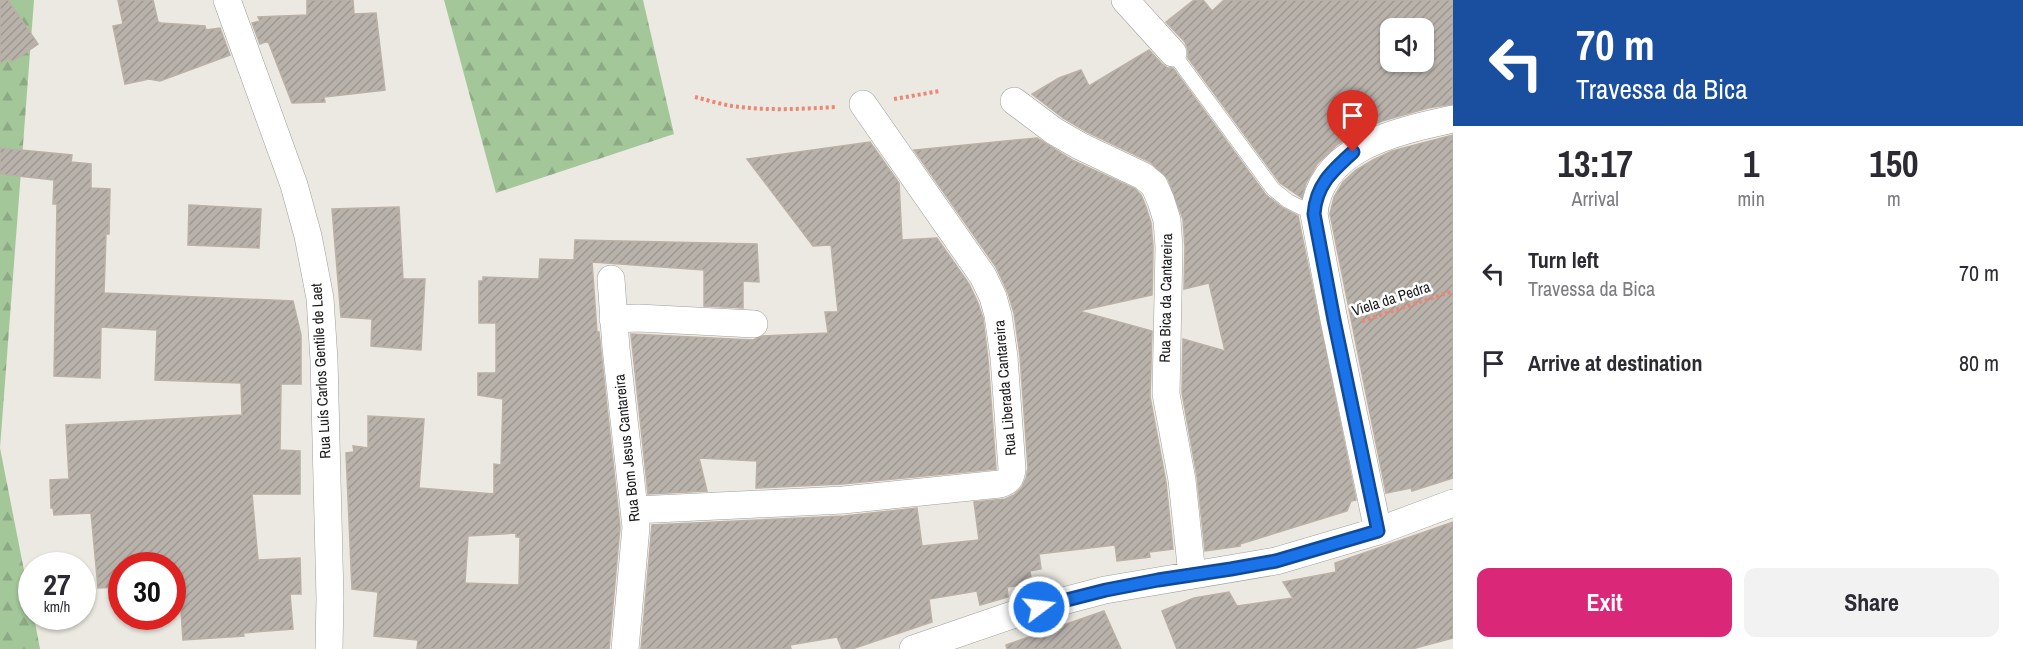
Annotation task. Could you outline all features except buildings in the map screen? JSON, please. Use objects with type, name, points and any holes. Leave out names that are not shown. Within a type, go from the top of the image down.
[{"type":"street","name":"Rua Luís Carlos Gentile de Laet","points":[[227,0],[294,185],[304,217],[318,288],[324,360],[330,598],[329,649]]},
{"type":"street","points":[[1125,0],[1173,52]]},
{"type":"street","name":"Rua Bica da Cantareira","points":[[1014,101],[1054,131],[1143,176],[1154,185],[1161,201],[1167,220],[1168,247],[1166,394],[1182,480],[1192,575]]},
{"type":"street","name":"Rua Liberada Cantareira","points":[[635,510],[843,500],[1000,484],[1007,482],[1011,477],[1004,357],[993,297],[983,276],[863,104]]},
{"type":"street","points":[[1378,531],[1314,214],[1315,200],[1333,170],[1353,152],[1393,133],[1453,119]]},
{"type":"street","name":"Rua Bom Jesus Cantareira","points":[[611,279],[613,319],[635,510],[635,547],[625,649]]},
{"type":"street","points":[[613,319],[638,318],[754,324]]},
{"type":"street","points":[[913,649],[972,627],[1106,590],[1276,561],[1378,531],[1453,503]]},
{"type":"lane","points":[[1173,52],[1273,189],[1306,212],[1314,214]]},
{"type":"path","points":[[695,97],[731,106],[794,110],[863,104],[940,92]]},
{"type":"path","name":"Viela da Pedra","points":[[1336,329],[1453,291]]},
{"type":"green space","points":[[0,0],[34,0],[0,448]]},
{"type":"green space","points":[[444,0],[643,0],[674,134],[496,193]]},
{"type":"green space","points":[[0,448],[20,552],[18,552],[18,630],[36,630],[40,649],[0,649]]},
{"type":"route","points":[[1039,607],[1106,590],[1276,561],[1378,531],[1314,214],[1315,200],[1322,186],[1333,170],[1353,152]]}]
